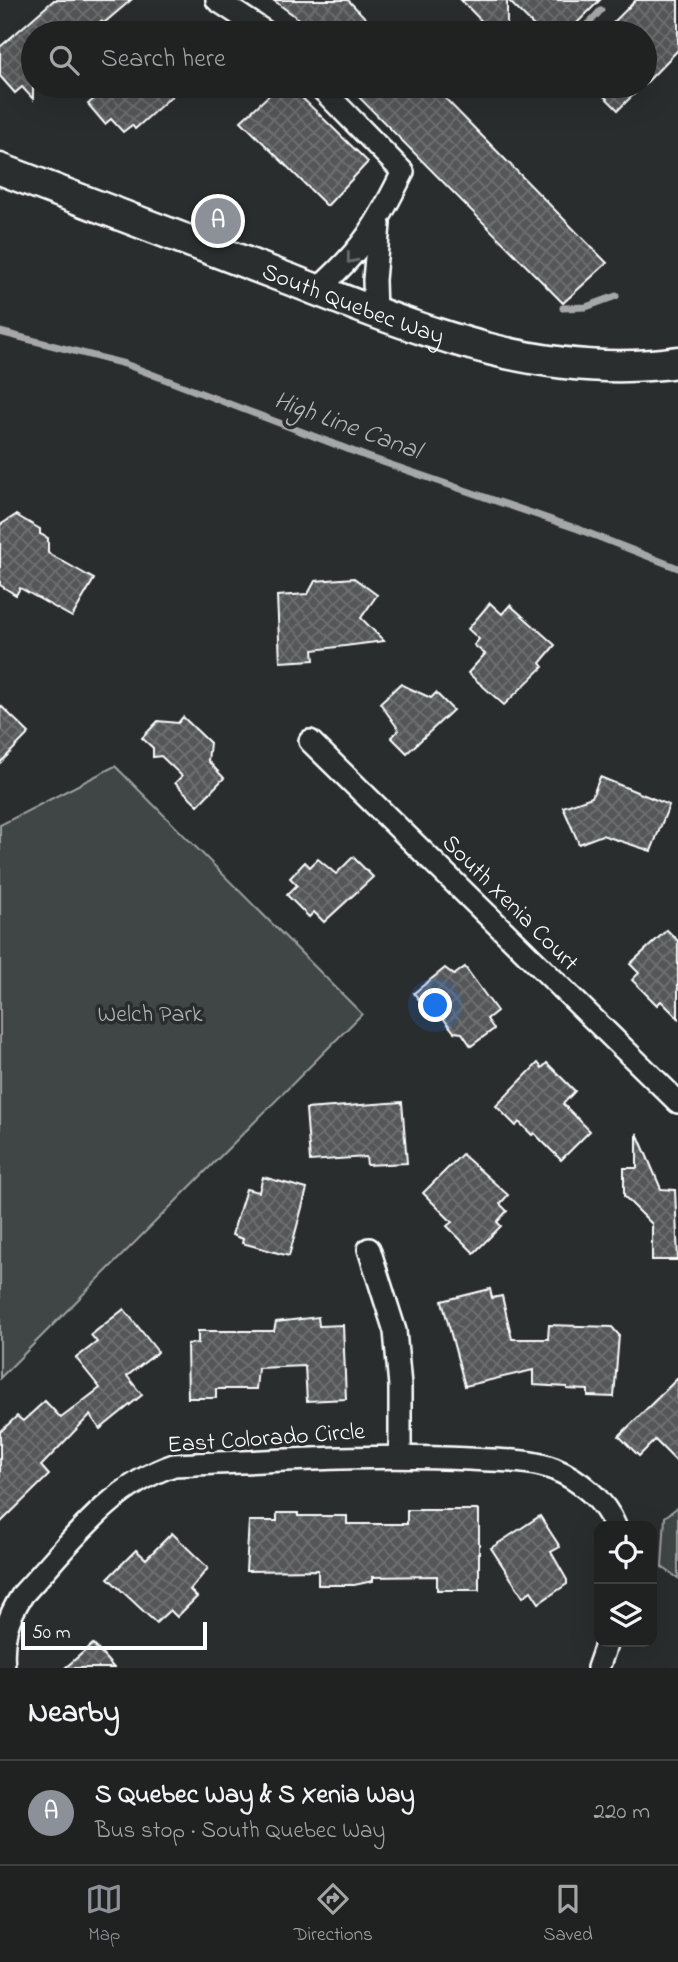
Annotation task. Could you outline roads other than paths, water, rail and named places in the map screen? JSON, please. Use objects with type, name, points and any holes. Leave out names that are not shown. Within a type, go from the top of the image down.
[{"type":"street","points":[[217,0],[249,21]]},
{"type":"street","points":[[317,290],[344,268],[379,222],[403,172],[331,98]]},
{"type":"street","name":"South Quebec Way","points":[[0,169],[375,312],[486,350],[542,362],[618,367],[678,362]]},
{"type":"street","points":[[375,312],[374,280],[379,222]]},
{"type":"street","name":"South Xenia Court","points":[[310,741],[677,1100]]},
{"type":"street","points":[[369,1249],[395,1331],[400,1386],[400,1455]]},
{"type":"street","name":"East Colorado Circle","points":[[4,1668],[2,1647],[5,1630],[11,1612],[23,1594],[118,1494],[150,1473],[174,1465],[400,1455],[529,1462],[554,1469],[577,1481],[597,1499],[612,1521]]},
{"type":"street","points":[[598,1668],[605,1647]]},
{"type":"waterway","points":[[591,21],[601,10]]},
{"type":"waterway","points":[[563,308],[586,307],[616,296]]},
{"type":"waterway","name":"High Line Canal","points":[[0,332],[125,364],[368,457],[578,529],[678,568]]},
{"type":"place","name":"S Quebec Way & S Xenia Way","points":[[218,221]]},
{"type":"park label","name":"Welch Park","points":[[150,1013]]}]
